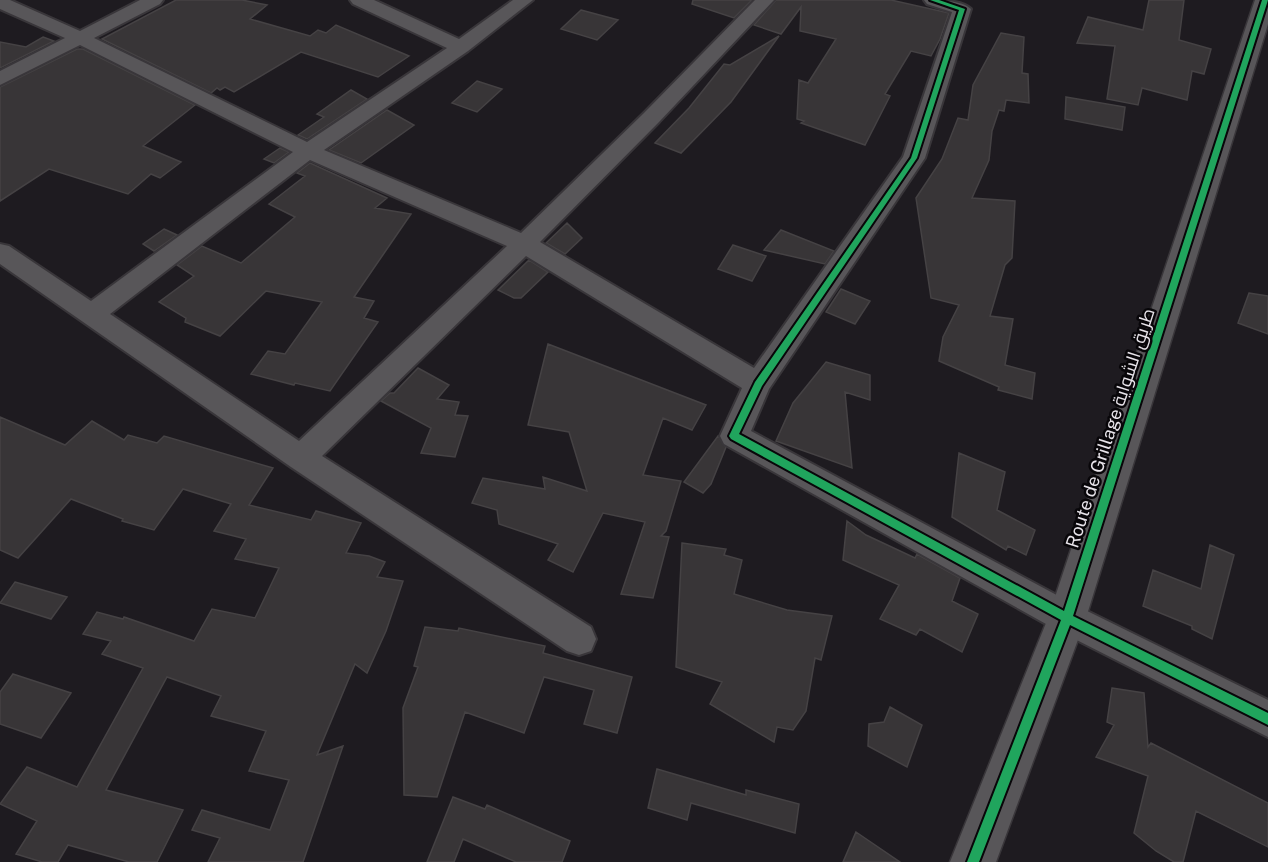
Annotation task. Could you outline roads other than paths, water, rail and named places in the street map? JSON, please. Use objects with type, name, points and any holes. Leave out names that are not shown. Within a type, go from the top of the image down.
[{"type":"street","points":[[0,79],[154,0]]},
{"type":"street","points":[[359,0],[461,46]]},
{"type":"street","points":[[92,314],[308,152],[524,0]]},
{"type":"street","points":[[300,458],[525,244],[677,94],[765,0]]},
{"type":"street","points":[[933,0],[959,4],[914,158],[758,384],[734,436],[1067,618],[1268,719]]},
{"type":"street","points":[[0,2],[80,38],[308,152],[525,244],[758,384]]},
{"type":"street","name":"Route de Grillage طريق الشواية","points":[[973,862],[1067,618],[1265,7]]},
{"type":"street","points":[[0,252],[300,458],[579,639]]}]
